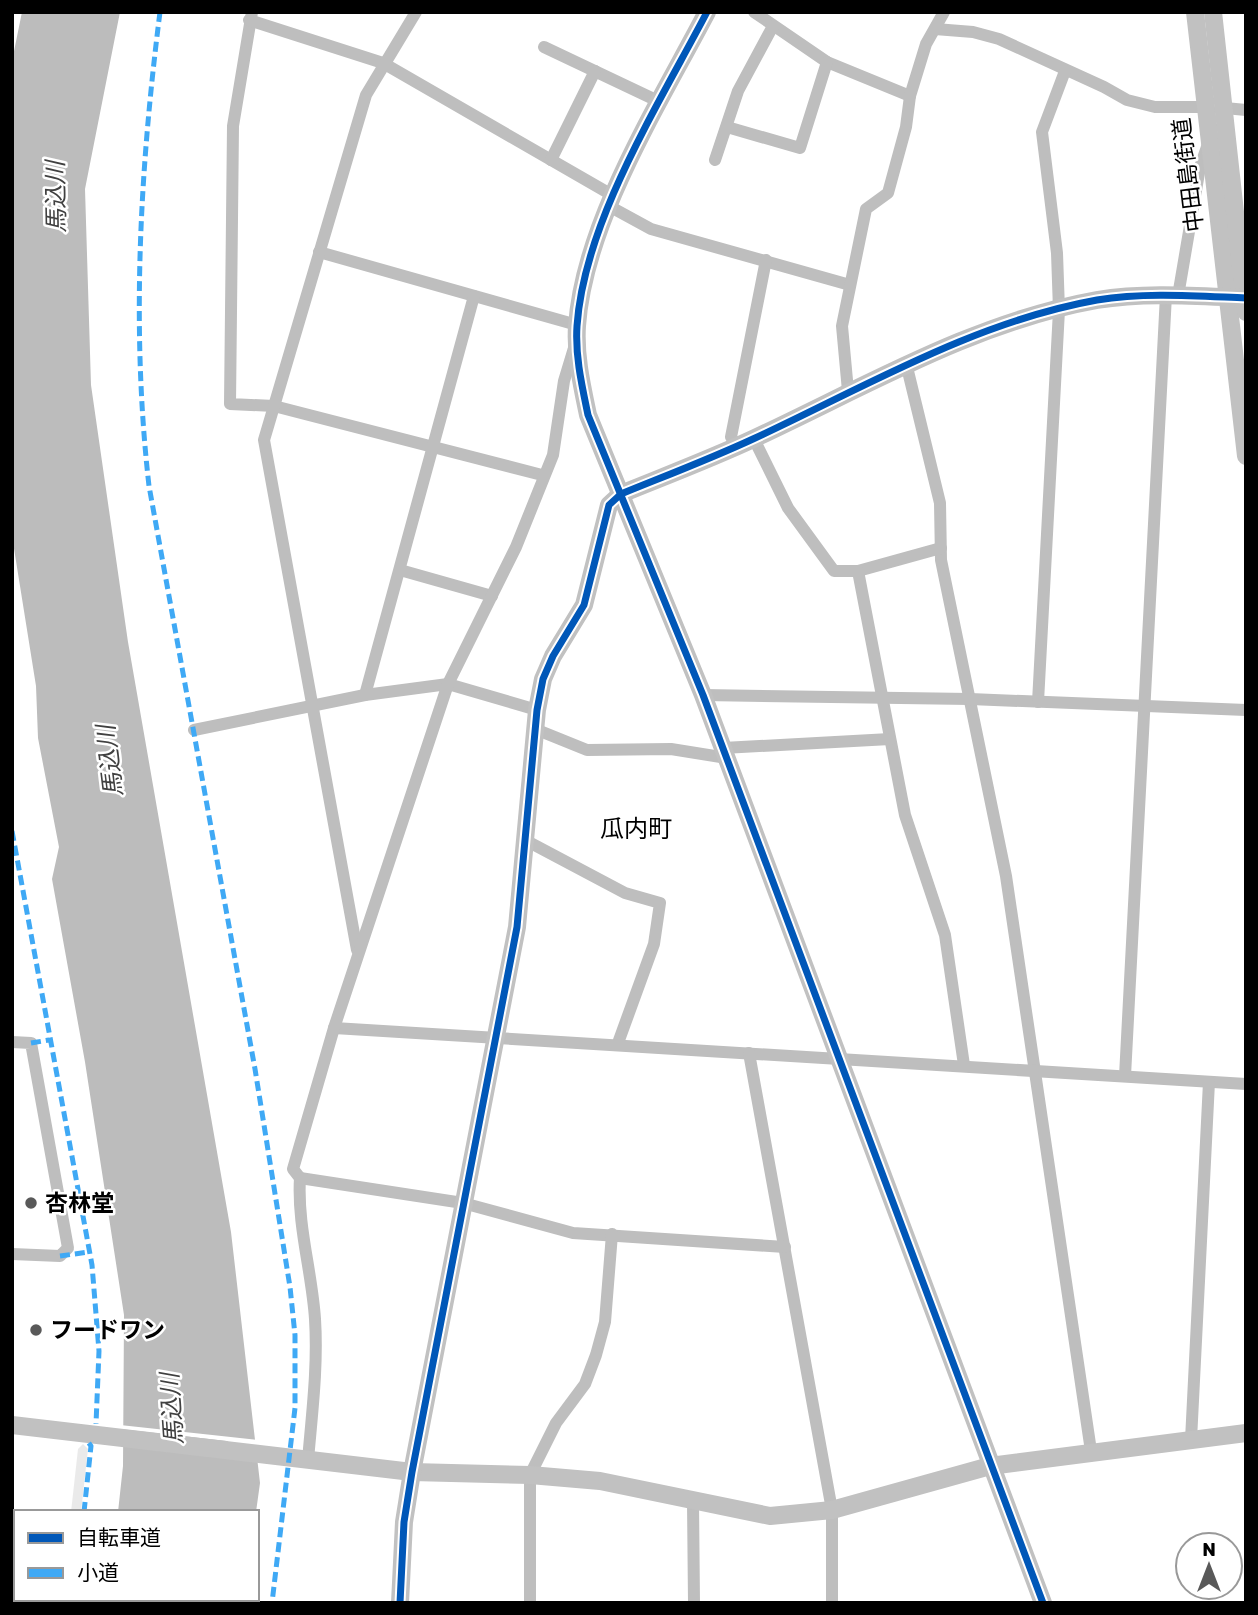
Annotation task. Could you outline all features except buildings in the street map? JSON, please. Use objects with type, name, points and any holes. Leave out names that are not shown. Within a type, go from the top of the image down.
[{"type":"street","points":[[358,954],[264,440],[366,95],[416,12]]},
{"type":"street","points":[[308,1460],[315,1387],[316,1322],[299,1198],[300,1178],[293,1169],[334,1027],[448,684],[516,547],[552,455],[580,300],[609,200],[707,12]]},
{"type":"street","points":[[754,12],[827,62],[910,96]]},
{"type":"street","points":[[848,391],[842,326],[866,209],[888,193],[906,127],[910,96],[944,12]]},
{"type":"street","name":"中田島街道","points":[[1195,12],[1208,144],[1241,302]]},
{"type":"street","name":"中田島街道","points":[[1213,12],[1225,108],[1241,302],[1246,456]]},
{"type":"street","points":[[542,475],[274,406],[230,404],[233,126],[251,16],[383,63],[551,160],[652,229],[849,285]]},
{"type":"street","points":[[715,160],[738,91],[773,26]]},
{"type":"street","points":[[935,29],[973,32],[999,39],[1136,103],[1155,107],[1205,107]]},
{"type":"street","points":[[544,47],[660,102]]},
{"type":"street","points":[[727,127],[800,148],[827,62]]},
{"type":"street","points":[[551,160],[595,71]]},
{"type":"street","points":[[1038,702],[1059,310],[1057,253],[1042,132],[1065,71]]},
{"type":"street","points":[[1225,108],[1246,110]]},
{"type":"street","points":[[1125,1076],[1145,707],[1172,296],[1200,167],[1208,144]]},
{"type":"street","points":[[319,252],[474,296],[576,333]]},
{"type":"street","points":[[766,260],[730,437],[745,442],[834,572],[858,571],[941,548]]},
{"type":"street","points":[[365,695],[474,296]]},
{"type":"street","points":[[400,1603],[404,1522],[412,1472],[517,927],[537,710],[543,679],[553,656],[584,604],[609,505],[621,494],[745,442],[906,363],[1007,325],[1059,310],[1118,298],[1172,296],[1241,302]]},
{"type":"street","points":[[576,333],[588,415],[704,695],[1043,1603]]},
{"type":"street","points":[[906,363],[940,503],[941,548],[1006,876],[1091,1451]]},
{"type":"street","points":[[400,570],[492,596]]},
{"type":"street","points":[[858,571],[905,815],[945,935],[964,1065]]},
{"type":"street","points":[[194,730],[365,695],[448,684],[537,710]]},
{"type":"street","points":[[704,695],[970,699],[1246,710]]},
{"type":"street","points":[[535,729],[587,750],[671,749],[725,753],[890,739]]},
{"type":"street","points":[[525,840],[625,893],[660,903],[654,944],[618,1043]]},
{"type":"street","points":[[334,1027],[1246,1084]]},
{"type":"street","points":[[12,1042],[31,1043],[68,1248],[60,1256],[12,1254]]},
{"type":"street","points":[[749,1053],[832,1510],[832,1603]]},
{"type":"street","points":[[1191,1440],[1209,1082]]},
{"type":"street","points":[[300,1178],[463,1203],[573,1233],[785,1247]]},
{"type":"street","points":[[530,1603],[530,1475],[556,1423],[585,1384],[596,1355],[605,1322],[612,1234]]},
{"type":"street","points":[[12,1425],[412,1472],[530,1475],[600,1481],[770,1516],[832,1510],[990,1466],[1246,1433]]},
{"type":"street","points":[[693,1502],[694,1603]]},
{"type":"shaded area","points":[[83,1444],[88,1449],[81,1510],[71,1510],[78,1449]]},
{"type":"water","name":"馬込川","points":[[22,12],[120,12],[85,189],[91,385],[128,642],[231,1232],[260,1483],[256,1510],[118,1510],[123,1466],[124,1315],[85,1062],[52,879],[59,847],[38,738],[36,686],[12,536],[12,61]]},
{"type":"pier","points":[[120,1425],[259,1440],[261,1461],[227,1441],[120,1429]]},
{"type":"marked path","points":[[160,12],[147,130],[140,249],[143,427],[149,486],[255,1069],[290,1287],[295,1335],[295,1408],[272,1603]]},
{"type":"marked path","points":[[12,831],[92,1265],[99,1351],[96,1424]]},
{"type":"marked path","points":[[31,1043],[49,1040]]},
{"type":"marked path","points":[[60,1256],[89,1252]]},
{"type":"marked path","points":[[84,1510],[91,1446],[88,1442]]},
{"type":"cycle path","points":[[707,12],[627,164],[594,246],[583,286],[577,326],[581,382],[588,415],[703,695],[1043,1603]]},
{"type":"cycle path","points":[[400,1603],[404,1522],[412,1472],[517,927],[537,710],[543,679],[553,656],[584,605],[609,505],[621,494],[737,446],[921,358],[1007,324],[1051,310],[1115,298],[1171,295],[1246,298]]},
{"type":"place","name":"杏林堂","points":[[31,1203]]},
{"type":"place","name":"フードワン","points":[[36,1330]]},
{"type":"district","name":"瓜内町","points":[[636,829]]}]
